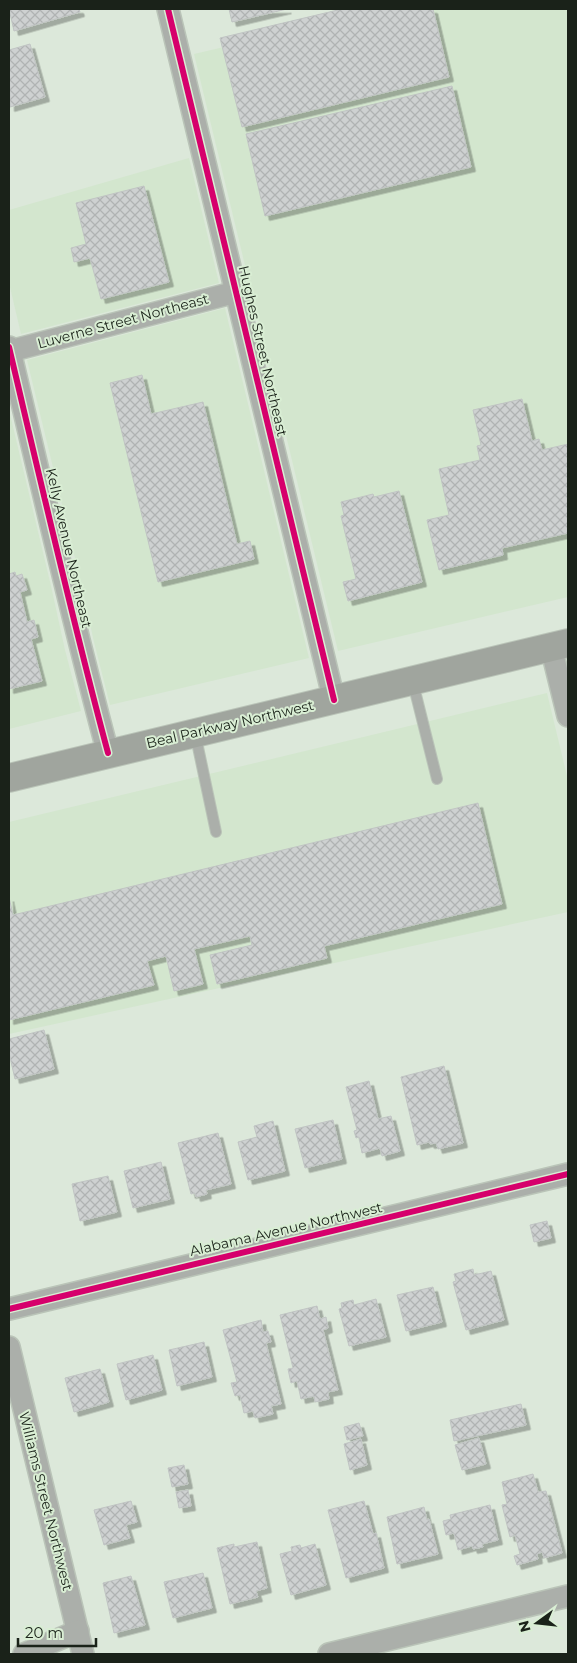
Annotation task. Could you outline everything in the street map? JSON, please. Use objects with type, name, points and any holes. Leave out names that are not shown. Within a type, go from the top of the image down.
[{"type":"main road","name":"Beal Parkway Northwest","points":[[9,778],[560,645]]},
{"type":"street","name":"Hughes Street Northeast","points":[[168,9],[334,700]]},
{"type":"street","name":"Luverne Street Northeast","points":[[9,349],[236,292]]},
{"type":"street","name":"Kelly Avenue Northeast","points":[[9,349],[79,646],[108,753]]},
{"type":"street","points":[[560,645],[568,716]]},
{"type":"street","name":"Alabama Avenue Northwest","points":[[9,1309],[568,1174]]},
{"type":"street","name":"Williams Street Northwest","points":[[9,1347],[83,1654]]},
{"type":"street","points":[[329,1654],[568,1596]]},
{"type":"street","points":[[24,1654],[78,1631]]},
{"type":"lane","points":[[412,681],[437,779]]},
{"type":"lane","points":[[194,733],[216,832]]},
{"type":"shaded area","points":[[387,9],[568,9],[568,597],[338,651],[194,54]]},
{"type":"shaded area","points":[[189,158],[219,283],[21,334],[9,283],[9,210]]},
{"type":"shaded area","points":[[225,308],[309,658],[110,705],[27,360]]},
{"type":"shaded area","points":[[9,410],[81,711],[9,729]]},
{"type":"shaded area","points":[[547,693],[568,780],[568,912],[9,1034],[9,822]]},
{"type":"building","points":[[9,9],[79,9],[80,12],[14,31]]},
{"type":"building","points":[[229,9],[287,9],[232,22]]},
{"type":"building","points":[[342,9],[433,9],[449,77],[242,127],[220,38]]},
{"type":"building","points":[[30,44],[45,97],[10,107],[9,50]]},
{"type":"building","points":[[452,86],[471,167],[265,216],[246,134]]},
{"type":"building","points":[[144,186],[169,282],[101,299],[90,258],[74,262],[71,248],[86,244],[76,203]]},
{"type":"building","points":[[142,375],[151,414],[203,402],[237,544],[250,541],[254,559],[158,582],[110,383]]},
{"type":"building","points":[[522,399],[532,441],[539,439],[542,450],[568,444],[568,533],[502,548],[503,555],[439,570],[427,520],[449,515],[439,469],[480,460],[477,446],[481,445],[473,410]]},
{"type":"building","points":[[399,491],[422,582],[348,601],[343,582],[356,579],[341,516],[344,515],[341,502],[373,494],[374,497]]},
{"type":"building","points":[[15,572],[16,576],[22,574],[27,590],[20,592],[27,622],[34,620],[38,637],[31,639],[42,681],[9,689],[9,574]]},
{"type":"building","points":[[478,803],[502,904],[324,946],[327,958],[217,984],[210,955],[252,945],[250,936],[194,949],[203,984],[174,991],[166,956],[147,961],[154,985],[9,1020],[9,897],[13,915]]},
{"type":"building","points":[[44,1030],[54,1069],[15,1079],[9,1053],[9,1039]]},
{"type":"building","points":[[444,1066],[463,1143],[438,1149],[436,1143],[430,1144],[429,1142],[417,1145],[401,1077]]},
{"type":"building","points":[[369,1081],[378,1119],[391,1116],[400,1151],[382,1156],[380,1148],[362,1153],[359,1137],[356,1138],[354,1131],[357,1130],[346,1087]]},
{"type":"building","points":[[333,1120],[342,1159],[305,1168],[295,1129]]},
{"type":"building","points":[[273,1121],[285,1171],[248,1180],[238,1142],[257,1137],[254,1126]]},
{"type":"building","points":[[218,1133],[231,1184],[206,1190],[207,1194],[196,1197],[195,1193],[191,1194],[178,1143]]},
{"type":"building","points":[[161,1162],[170,1199],[133,1208],[124,1171]]},
{"type":"building","points":[[108,1176],[117,1212],[80,1221],[72,1184]]},
{"type":"building","points":[[547,1221],[551,1238],[534,1242],[530,1225]]},
{"type":"building","points":[[473,1269],[474,1275],[491,1271],[504,1320],[466,1330],[453,1282],[456,1281],[454,1274]]},
{"type":"building","points":[[433,1287],[442,1322],[406,1331],[397,1295]]},
{"type":"building","points":[[376,1299],[386,1337],[349,1346],[339,1309],[342,1308],[341,1303],[353,1300],[354,1305]]},
{"type":"building","points":[[317,1306],[320,1319],[326,1317],[328,1328],[323,1330],[338,1390],[328,1392],[329,1399],[315,1402],[314,1396],[301,1399],[297,1381],[291,1383],[288,1369],[293,1368],[280,1315]]},
{"type":"building","points":[[261,1320],[263,1332],[268,1331],[271,1342],[266,1343],[281,1404],[271,1406],[273,1414],[255,1418],[253,1411],[244,1413],[240,1395],[235,1396],[231,1383],[237,1382],[223,1330]]},
{"type":"building","points":[[204,1342],[212,1377],[177,1386],[169,1350]]},
{"type":"building","points":[[153,1355],[162,1390],[126,1400],[117,1364]]},
{"type":"building","points":[[100,1369],[109,1402],[74,1412],[65,1378]]},
{"type":"building","points":[[521,1404],[526,1425],[454,1441],[450,1420]]},
{"type":"building","points":[[359,1423],[363,1436],[347,1440],[344,1427]]},
{"type":"building","points":[[479,1438],[486,1464],[462,1470],[455,1445]]},
{"type":"building","points":[[361,1439],[367,1465],[350,1470],[344,1444]]},
{"type":"building","points":[[184,1465],[188,1484],[172,1487],[168,1468]]},
{"type":"building","points":[[533,1474],[538,1492],[546,1491],[562,1553],[544,1558],[542,1552],[537,1554],[538,1559],[517,1565],[514,1556],[520,1554],[515,1535],[510,1537],[502,1505],[507,1504],[502,1482]]},
{"type":"building","points":[[188,1490],[191,1506],[179,1508],[176,1492]]},
{"type":"building","points":[[131,1501],[137,1522],[126,1525],[130,1538],[104,1545],[94,1510]]},
{"type":"building","points":[[364,1501],[373,1534],[376,1533],[384,1568],[346,1578],[328,1510]]},
{"type":"building","points":[[490,1505],[498,1540],[482,1544],[483,1547],[473,1549],[472,1546],[458,1550],[454,1533],[446,1535],[443,1521],[451,1519],[450,1515]]},
{"type":"building","points":[[424,1507],[438,1554],[397,1564],[387,1517]]},
{"type":"building","points":[[257,1542],[267,1588],[256,1591],[258,1597],[230,1604],[217,1548],[234,1544],[234,1547]]},
{"type":"building","points":[[315,1544],[326,1585],[291,1595],[280,1554],[292,1551],[291,1547],[300,1545],[301,1548]]},
{"type":"building","points":[[203,1573],[212,1608],[173,1618],[164,1582]]},
{"type":"building","points":[[131,1576],[145,1625],[114,1633],[103,1583]]},
{"type":"cycle path","points":[[168,9],[334,700]]},
{"type":"cycle path","points":[[9,347],[69,602],[108,753]]},
{"type":"cycle path","points":[[9,1309],[568,1174]]}]
